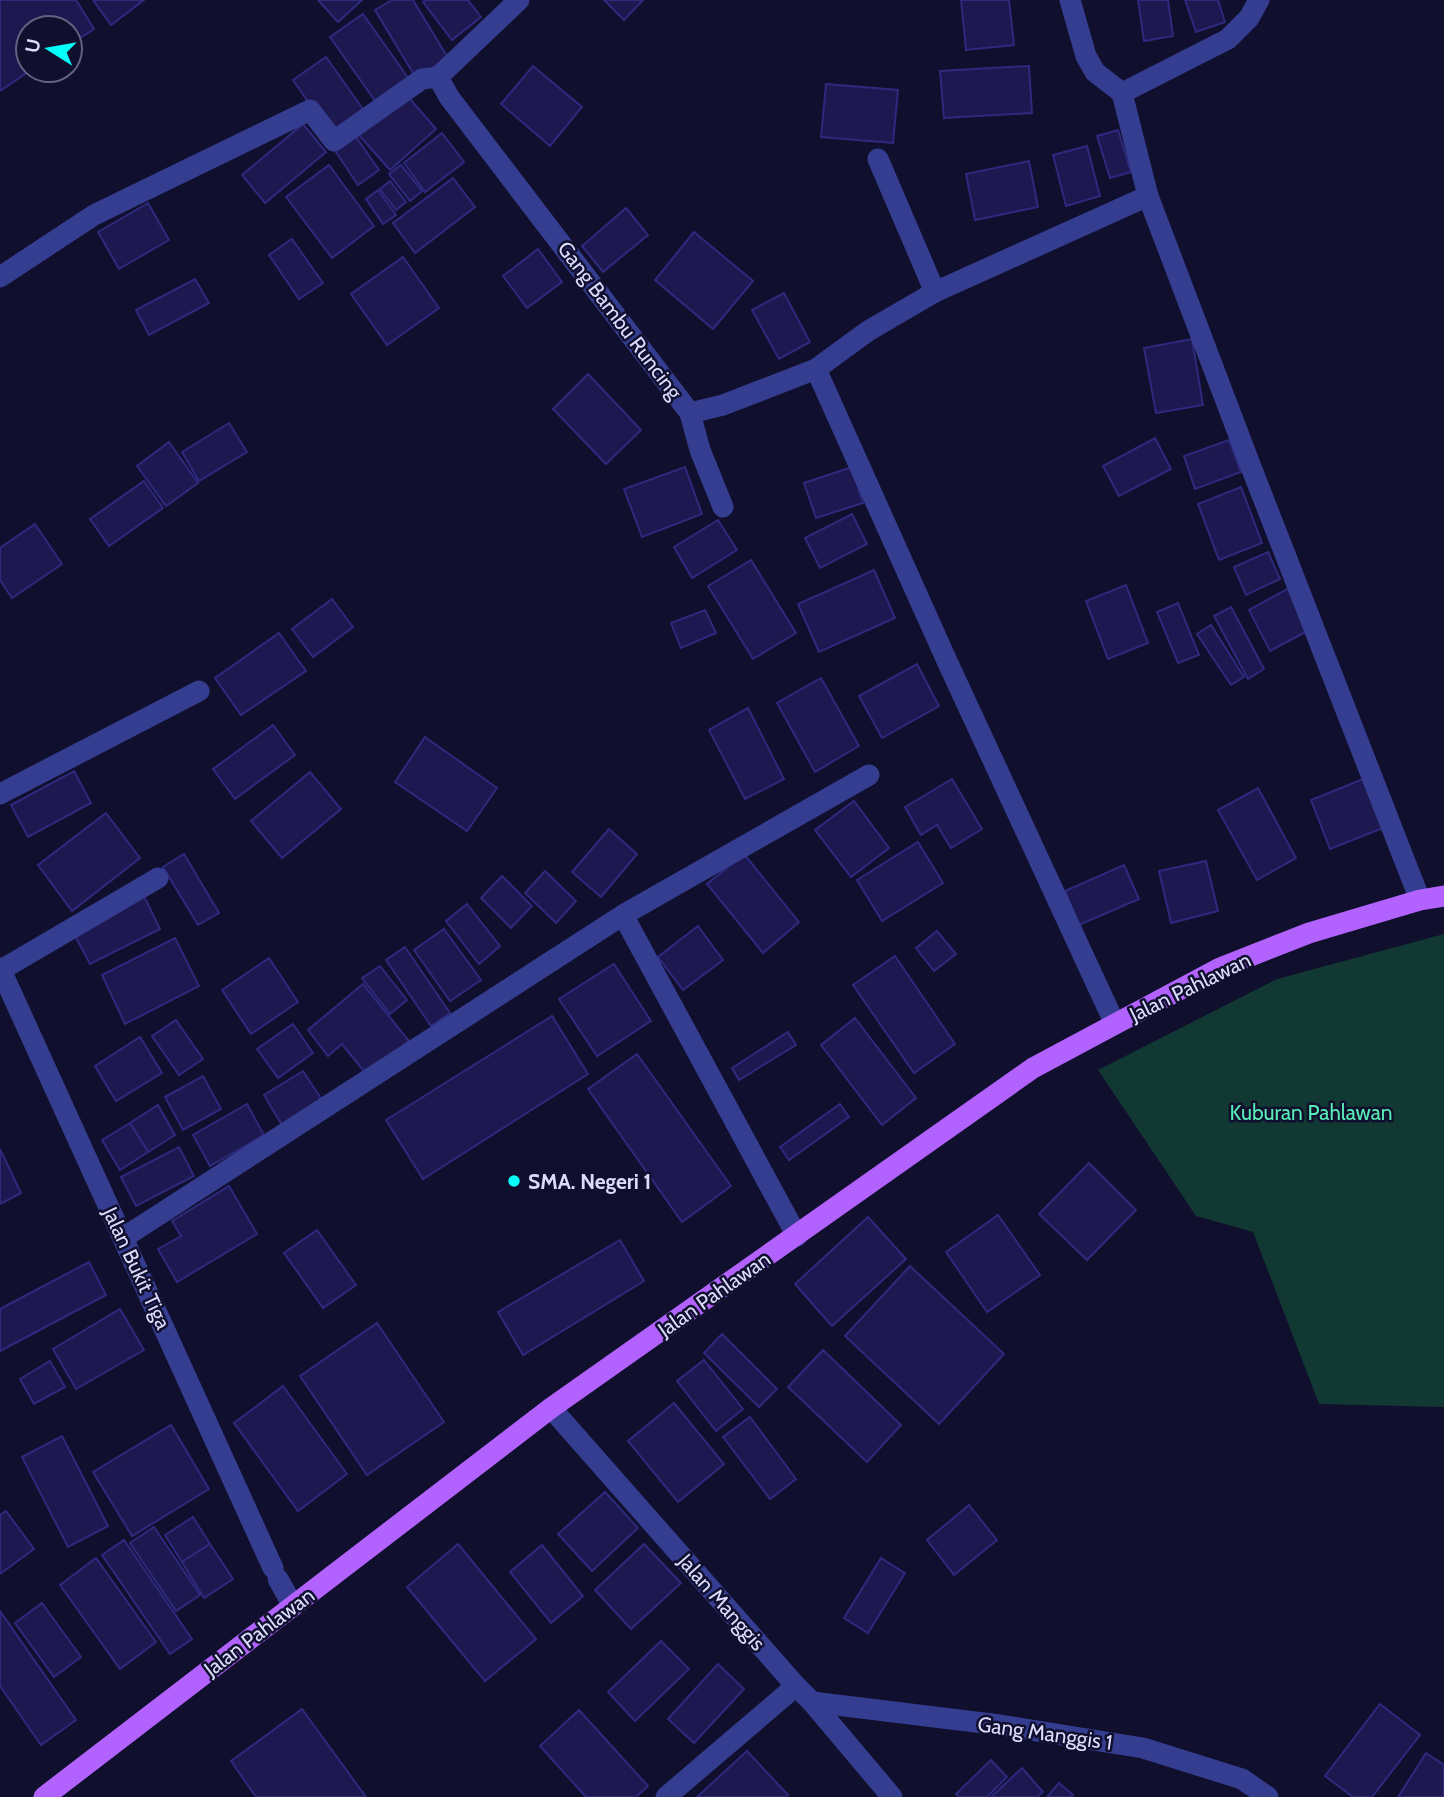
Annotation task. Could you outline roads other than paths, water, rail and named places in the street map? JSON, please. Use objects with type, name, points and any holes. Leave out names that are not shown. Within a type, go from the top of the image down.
[{"type":"main road","name":"Jalan Pahlawan","points":[[44,1797],[551,1408],[1033,1068],[1220,968],[1309,933],[1444,895]]},
{"type":"street","points":[[0,277],[94,215],[310,110],[334,141],[422,79],[438,77],[519,0]]},
{"type":"street","points":[[1070,0],[1086,56],[1096,72],[1122,93],[1148,196],[1420,900]]},
{"type":"street","points":[[1122,93],[1228,40],[1249,18],[1259,0]]},
{"type":"street","name":"Gang Bambu Runcing","points":[[438,77],[449,97],[690,413],[723,405],[816,369],[868,331],[935,292],[1148,196]]},
{"type":"street","points":[[878,159],[935,292]]},
{"type":"street","points":[[816,369],[1115,1024]]},
{"type":"street","points":[[690,413],[700,450],[723,508]]},
{"type":"street","points":[[0,794],[199,691]]},
{"type":"street","points":[[123,1238],[623,915],[869,775]]},
{"type":"street","points":[[10,964],[159,878]]},
{"type":"street","points":[[623,915],[797,1236]]},
{"type":"street","name":"Jalan Bukit Tiga","points":[[10,964],[123,1238],[293,1606]]},
{"type":"street","name":"Jalan Manggis","points":[[551,1408],[812,1702],[892,1797]]},
{"type":"street","points":[[666,1797],[796,1686]]},
{"type":"street","name":"Gang Manggis 1","points":[[812,1702],[1000,1725],[1143,1748],[1242,1779],[1268,1797]]},
{"type":"place","name":"SMA. Negeri 1","points":[[514,1181]]},
{"type":"park label","name":"Kuburan Pahlawan","points":[[1311,1112]]}]
